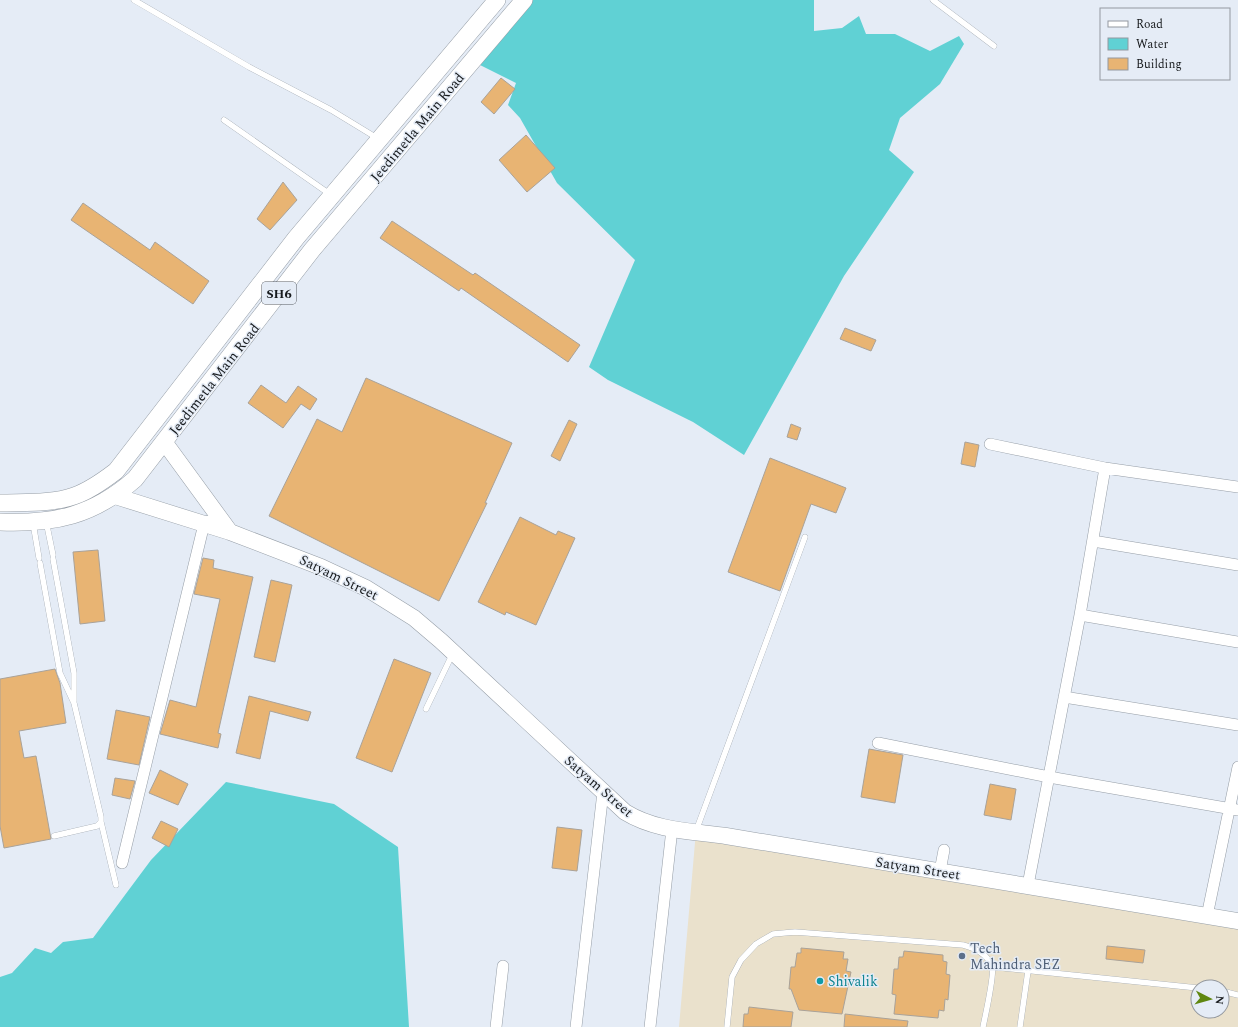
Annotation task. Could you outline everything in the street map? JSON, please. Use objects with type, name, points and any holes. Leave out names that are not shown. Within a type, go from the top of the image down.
[{"type":"main road","name":"Jeedimetla Main Road","points":[[0,503],[47,501],[74,496],[102,482],[116,471],[256,287],[497,0]]},
{"type":"main road","name":"Jeedimetla Main Road","points":[[0,522],[40,521],[70,517],[92,509],[115,496],[135,479],[165,443],[312,250],[524,0]]},
{"type":"street","points":[[165,443],[230,532]]},
{"type":"street","points":[[990,444],[1105,468],[1238,487]]},
{"type":"street","points":[[1028,885],[1080,615],[1105,468]]},
{"type":"street","name":"Satyam Street","points":[[115,496],[276,548],[366,588],[414,618],[602,792],[625,812],[638,820],[672,830],[696,831],[1238,921]]},
{"type":"street","points":[[122,863],[204,524],[218,515]]},
{"type":"street","points":[[1093,541],[1238,565]]},
{"type":"street","points":[[1080,615],[1238,642]]},
{"type":"street","points":[[1064,697],[1238,725]]},
{"type":"street","points":[[878,743],[1049,777],[1234,810]]},
{"type":"street","points":[[1207,916],[1234,810],[1238,767]]},
{"type":"street","points":[[576,1027],[602,792]]},
{"type":"street","points":[[650,1027],[672,830]]},
{"type":"street","points":[[940,871],[944,850]]},
{"type":"street","points":[[496,1027],[503,966]]},
{"type":"lane","points":[[134,0],[248,67],[331,110],[379,139]]},
{"type":"lane","points":[[933,0],[994,46]]},
{"type":"lane","points":[[224,120],[332,195]]},
{"type":"lane","points":[[40,521],[53,557],[74,673],[74,704]]},
{"type":"lane","points":[[40,521],[39,560],[60,673],[74,704],[101,817],[100,822],[116,885]]},
{"type":"lane","points":[[696,831],[805,537]]},
{"type":"lane","points":[[426,709],[453,653]]},
{"type":"lane","points":[[54,836],[97,826],[100,822]]},
{"type":"lane","points":[[727,1027],[732,977],[741,960],[756,944],[773,934],[795,932],[963,945],[980,952],[987,957],[993,967],[983,1027]]},
{"type":"lane","points":[[993,967],[1190,987]]},
{"type":"lane","points":[[1020,1027],[1028,971]]},
{"type":"shaded area","name":"Tech Mahindra SEZ","points":[[696,831],[1238,925],[1238,1027],[679,1027]]},
{"type":"water","points":[[533,0],[814,0],[814,31],[842,28],[859,16],[866,34],[895,34],[930,51],[959,36],[964,44],[940,84],[900,118],[889,150],[914,172],[844,276],[744,455],[693,422],[608,380],[589,367],[635,260],[557,183],[520,118],[508,105],[516,83],[480,65]]},
{"type":"water","points":[[226,782],[334,804],[398,847],[409,1027],[0,1027],[0,977],[12,973],[35,948],[51,953],[63,942],[93,938],[151,860]]},
{"type":"building","points":[[501,78],[515,89],[494,114],[481,102]]},
{"type":"building","points":[[526,135],[555,168],[527,192],[499,160]]},
{"type":"building","points":[[283,182],[297,200],[270,230],[257,219]]},
{"type":"building","points":[[83,203],[150,250],[155,242],[209,281],[193,304],[71,220]]},
{"type":"building","points":[[392,221],[473,275],[475,273],[580,345],[568,362],[461,288],[459,291],[380,238]]},
{"type":"building","points":[[845,328],[876,340],[871,351],[840,339]]},
{"type":"building","points":[[366,378],[512,443],[485,503],[487,503],[439,601],[269,516],[317,419],[342,432]]},
{"type":"building","points":[[261,385],[286,403],[298,386],[317,399],[310,410],[301,404],[283,428],[248,403]]},
{"type":"building","points":[[569,420],[577,424],[560,461],[551,456]]},
{"type":"building","points":[[791,424],[801,428],[797,440],[787,437]]},
{"type":"building","points":[[965,442],[979,445],[975,467],[961,464]]},
{"type":"building","points":[[770,458],[846,488],[836,513],[811,504],[780,591],[728,572]]},
{"type":"building","points":[[520,517],[556,535],[558,531],[575,538],[536,625],[506,612],[505,615],[478,602]]},
{"type":"building","points":[[98,550],[105,621],[80,624],[73,552]]},
{"type":"building","points":[[203,558],[214,560],[213,568],[253,577],[218,733],[221,734],[218,748],[160,734],[170,700],[196,707],[220,599],[194,594]]},
{"type":"building","points":[[271,580],[292,585],[275,662],[254,657]]},
{"type":"building","points":[[394,659],[431,673],[392,772],[356,758]]},
{"type":"building","points":[[55,669],[60,683],[66,723],[19,731],[24,758],[36,756],[51,839],[4,848],[0,826],[0,679]]},
{"type":"building","points":[[249,696],[311,712],[308,721],[270,711],[260,759],[236,753]]},
{"type":"building","points":[[116,710],[150,717],[139,765],[107,759]]},
{"type":"building","points":[[869,749],[903,755],[895,803],[861,797]]},
{"type":"building","points":[[160,770],[188,784],[178,805],[149,793]]},
{"type":"building","points":[[115,778],[135,781],[130,799],[112,795]]},
{"type":"building","points":[[990,784],[1016,789],[1011,820],[984,815]]},
{"type":"building","points":[[161,821],[178,829],[169,847],[152,838]]},
{"type":"building","points":[[557,827],[582,830],[577,871],[552,868]]},
{"type":"building","points":[[1107,946],[1145,950],[1143,963],[1106,959]]},
{"type":"building","name":"Shivalik","points":[[801,948],[844,952],[843,959],[848,959],[846,971],[851,972],[842,1014],[799,1010],[791,989],[789,989],[791,967],[795,967],[797,953],[801,953]]},
{"type":"building","points":[[904,951],[943,955],[943,961],[947,962],[946,974],[950,975],[948,1000],[945,999],[944,1011],[939,1010],[938,1018],[894,1014],[896,995],[892,994],[894,969],[898,969],[899,957],[903,957]]},
{"type":"building","points":[[749,1007],[793,1012],[791,1027],[743,1027],[744,1014],[748,1014]]},
{"type":"building","points":[[845,1014],[908,1021],[907,1027],[844,1027]]},
{"type":"place","name":"Tech Mahindra SEZ","points":[[962,956]]},
{"type":"place","name":"Shivalik","points":[[820,981]]}]
